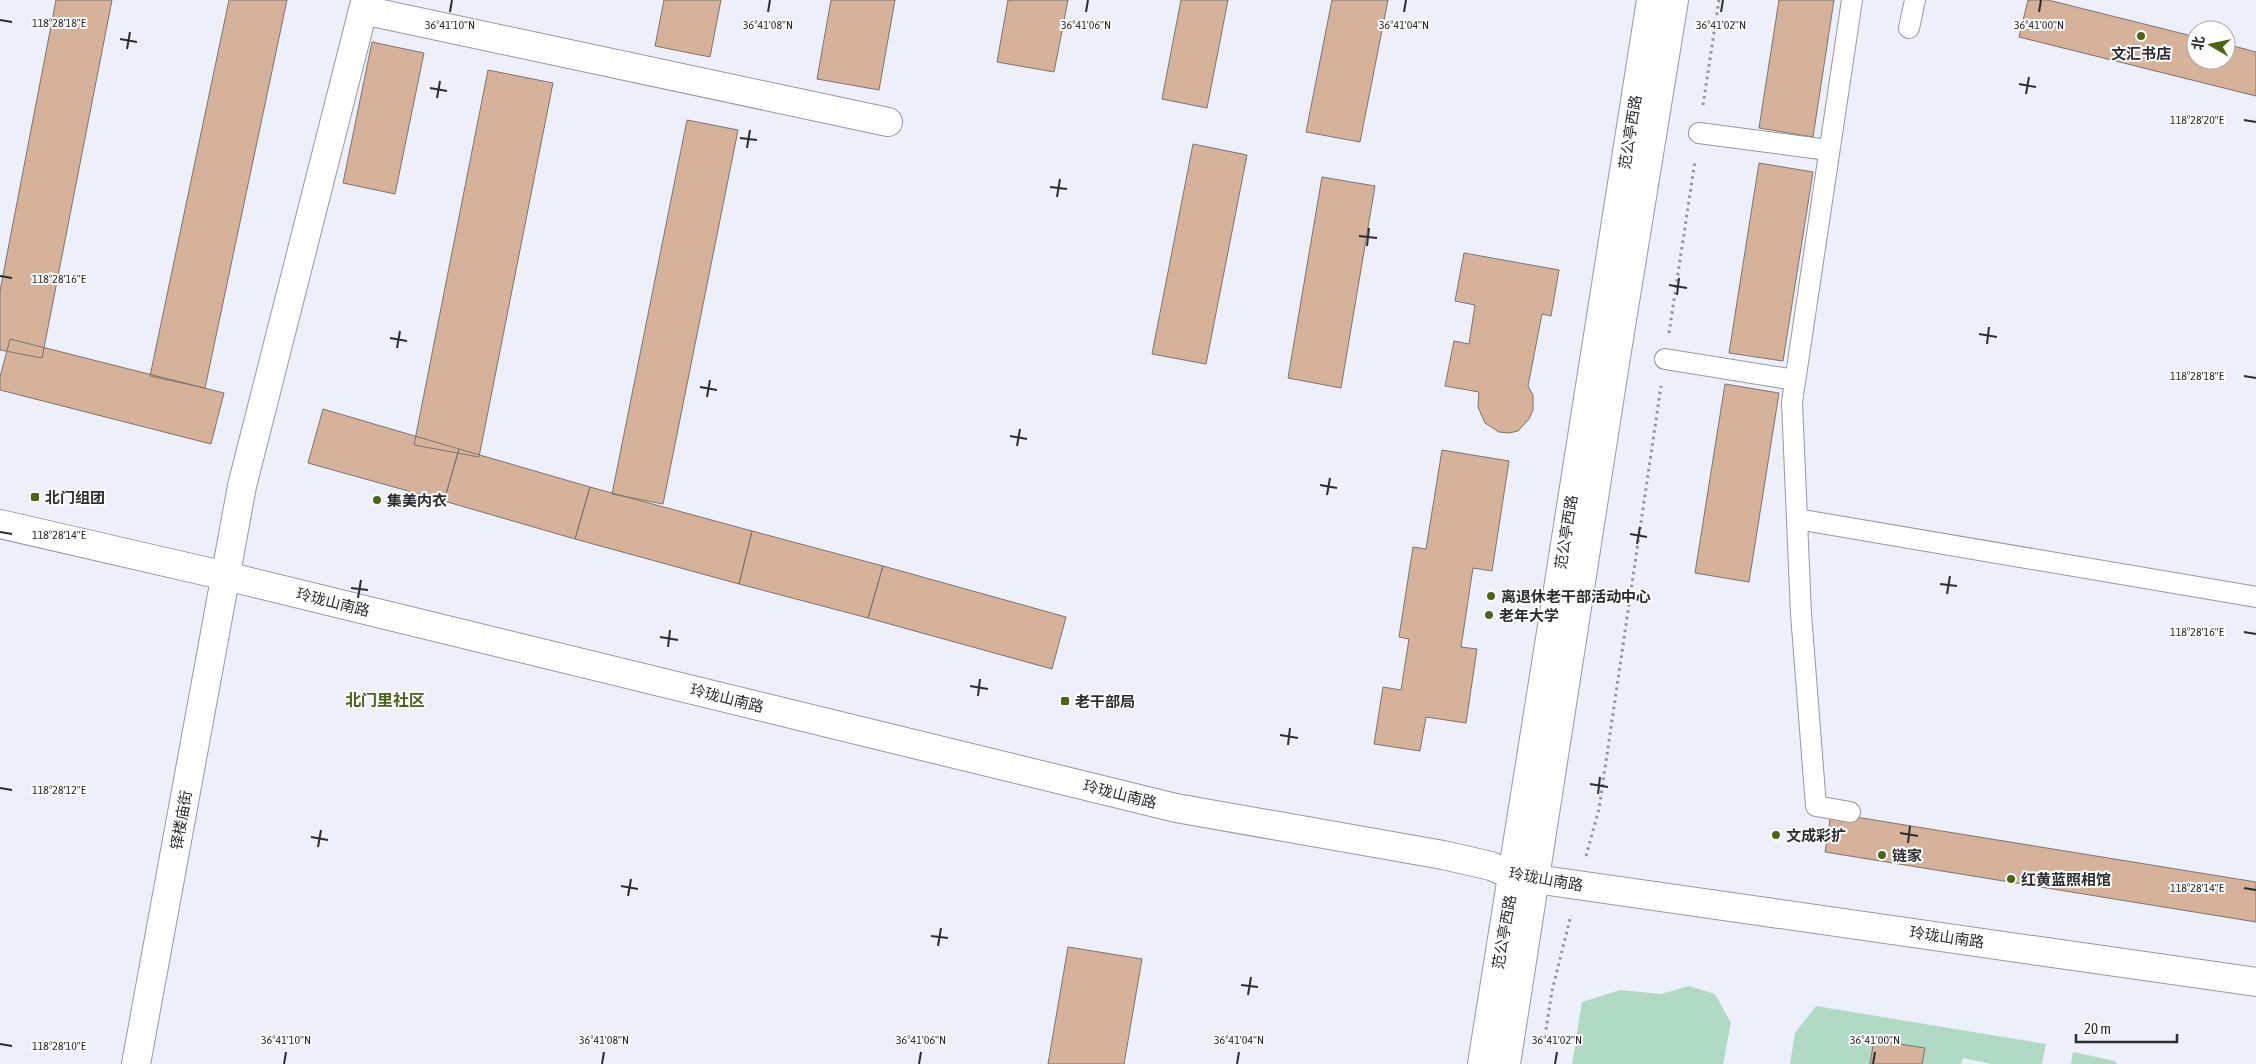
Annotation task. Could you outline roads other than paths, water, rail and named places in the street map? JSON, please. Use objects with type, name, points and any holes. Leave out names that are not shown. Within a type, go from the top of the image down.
[{"type":"street","name":"范公亭西路","points":[[1506,1064],[1524,877],[1592,360],[1651,0]]},
{"type":"street","name":"范公亭西路","points":[[1482,1064],[1524,877],[1674,0]]},
{"type":"street","points":[[364,5],[888,122]]},
{"type":"street","name":"铎楼庙街","points":[[136,1064],[242,486],[364,5]]},
{"type":"street","name":"玲珑山南路","points":[[0,524],[226,576],[1176,808],[1443,855],[1491,866],[1524,877],[2256,982]]},
{"type":"lane","points":[[1850,812],[1816,806],[1801,614],[1792,402],[1828,150],[1852,0]]},
{"type":"lane","points":[[1909,28],[1915,0]]},
{"type":"lane","points":[[1699,133],[1828,150]]},
{"type":"lane","points":[[1665,359],[1795,380]]},
{"type":"lane","points":[[1797,519],[2256,597]]},
{"type":"place","name":"文汇书店","points":[[2141,36]]},
{"type":"place","name":"北门组团","points":[[35,497]]},
{"type":"place","name":"集美内衣","points":[[377,500]]},
{"type":"place","name":"离退休老干部活动中心","points":[[1491,596]]},
{"type":"place","name":"老年大学","points":[[1489,615]]},
{"type":"place","name":"老干部局","points":[[1065,701]]},
{"type":"place","name":"文成彩扩","points":[[1776,835]]},
{"type":"place","name":"链家","points":[[1882,855]]},
{"type":"place","name":"红黄蓝照相馆","points":[[2011,879]]},
{"type":"district","name":"北门里社区","points":[[385,700]]}]
